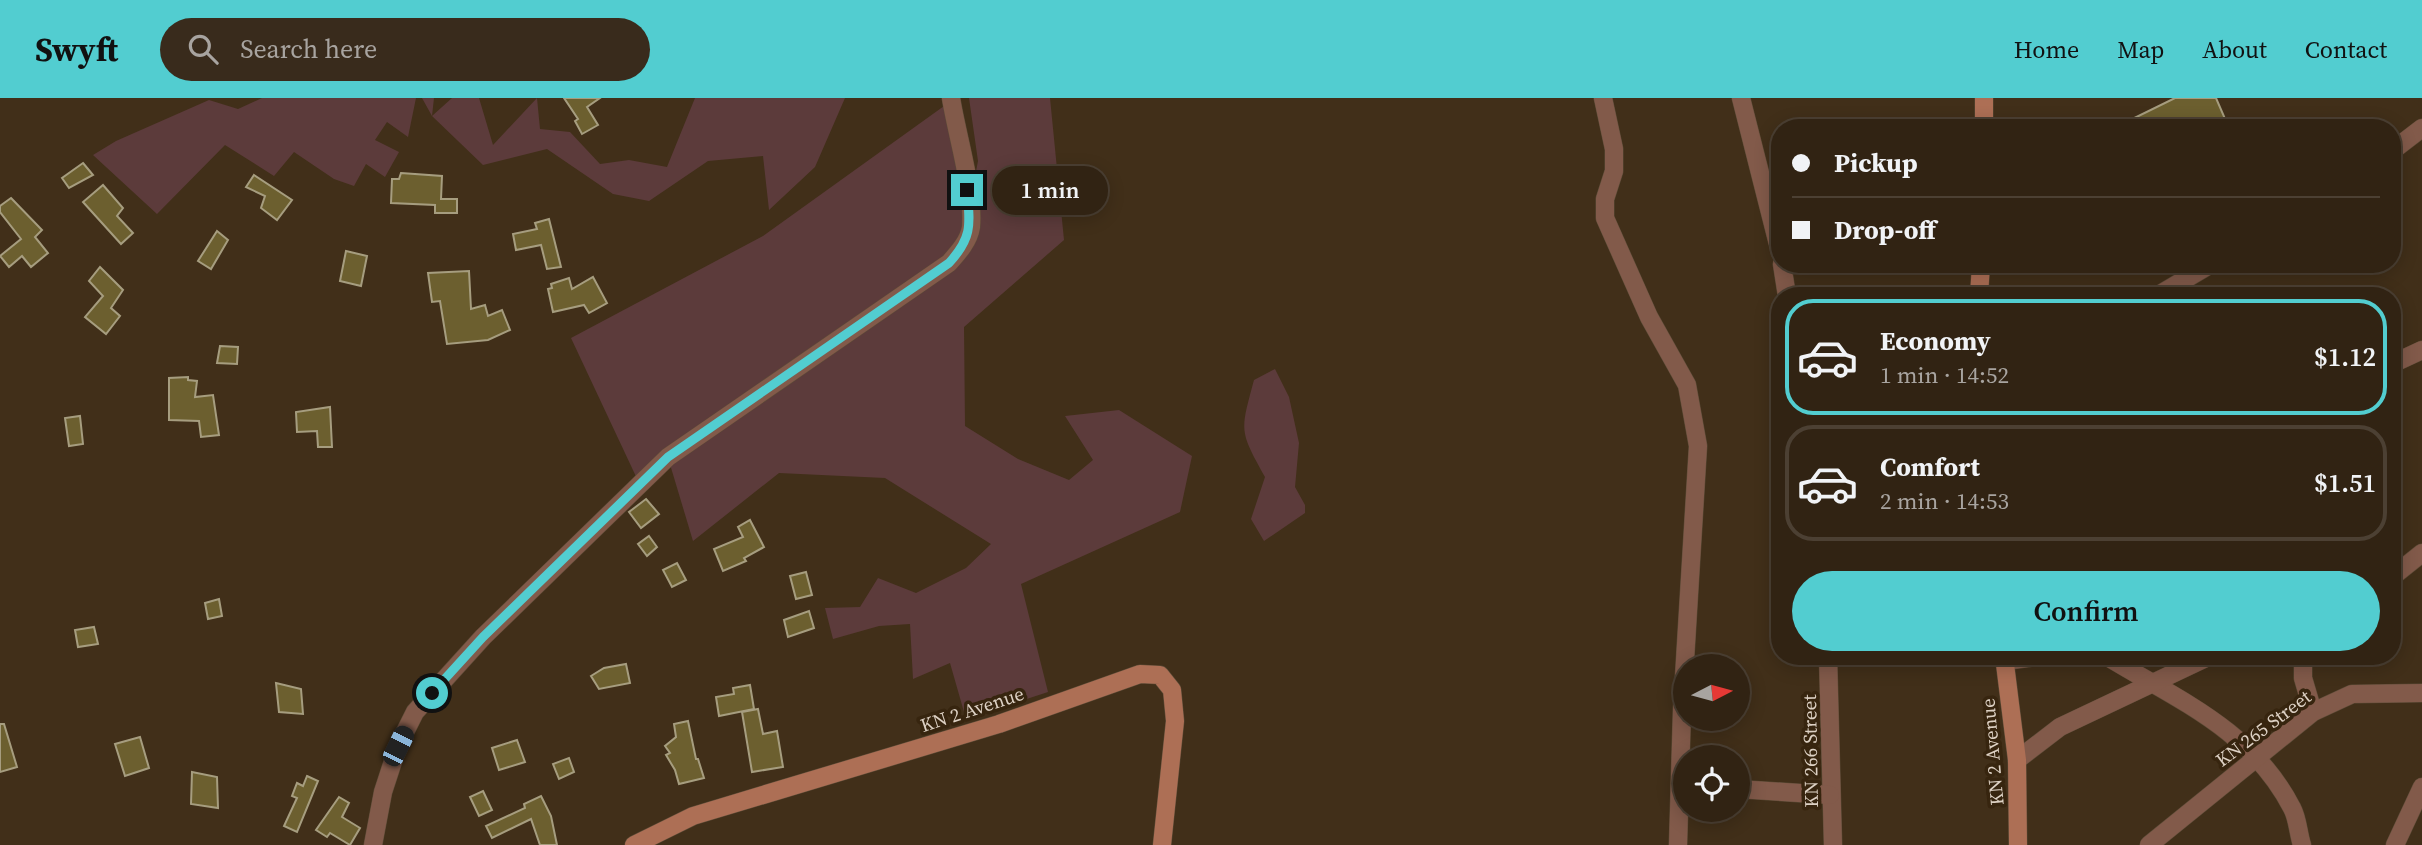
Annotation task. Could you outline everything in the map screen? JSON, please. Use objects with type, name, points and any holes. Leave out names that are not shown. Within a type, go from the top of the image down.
[{"type":"main road","points":[[1984,98],[1984,119]]},
{"type":"main road","name":"KN 2 Avenue","points":[[2005,665],[2017,760],[2018,845]]},
{"type":"main road","name":"KN 2 Avenue","points":[[634,845],[693,816],[999,724],[1140,674],[1160,676],[1172,690],[1175,721],[1162,845]]},
{"type":"street","points":[[373,845],[383,792],[398,746],[415,712],[483,637],[668,457],[949,263],[961,250],[971,228],[951,98]]},
{"type":"street","points":[[1603,98],[1614,149],[1614,171],[1605,199],[1605,218],[1650,317],[1687,385],[1698,446],[1685,745]]},
{"type":"street","points":[[1741,98],[1771,216]]},
{"type":"street","points":[[2401,144],[2422,128]]},
{"type":"street","points":[[2172,287],[2196,273]]},
{"type":"street","points":[[2401,360],[2422,350]]},
{"type":"street","points":[[2401,570],[2422,553]]},
{"type":"street","name":"KN 266 Street","points":[[1829,665],[1833,845]]},
{"type":"street","points":[[2121,665],[2236,735],[2258,755],[2293,809],[2302,845]]},
{"type":"street","points":[[2017,760],[2060,727],[2192,665]]},
{"type":"street","points":[[2303,665],[2303,678],[2313,712]]},
{"type":"street","name":"KN 265 Street","points":[[2149,845],[2313,712],[2352,694],[2422,693]]},
{"type":"street","points":[[2395,845],[2422,786]]},
{"type":"street","points":[[1750,790],[1830,794]]},
{"type":"street","points":[[1678,845],[1680,822]]},
{"type":"shaded area","points":[[262,98],[416,98],[408,137],[387,122],[375,140],[399,152],[385,177],[366,164],[354,186],[334,179],[294,152],[274,176],[225,145],[157,214],[93,155],[116,141],[209,100],[238,109]]},
{"type":"shaded area","points":[[422,98],[434,98],[432,116]]},
{"type":"shaded area","points":[[452,98],[479,98],[493,145],[537,98],[540,129],[570,132],[600,164],[629,160],[667,167],[695,98],[845,98],[815,167],[769,210],[763,156],[708,161],[649,201],[613,194],[547,149],[483,165],[432,116]]},
{"type":"shaded area","points":[[969,98],[1050,98],[1064,240],[964,327],[965,426],[1018,459],[1069,480],[1093,460],[1065,416],[1119,410],[1192,456],[1180,512],[1021,584],[1048,692],[966,719],[950,663],[913,679],[910,624],[879,626],[833,639],[825,608],[860,607],[878,578],[916,593],[966,568],[991,544],[885,478],[779,473],[693,541],[669,461],[640,485],[571,338],[763,236],[951,101],[964,170],[962,244],[978,161]]},
{"type":"shaded area","points":[[1275,369],[1289,397],[1299,443],[1295,487],[1305,505],[1305,513],[1264,541],[1251,519],[1265,477],[1246,439],[1244,421],[1254,380]]},
{"type":"building","points":[[564,98],[600,98],[587,107],[598,125],[582,134],[575,121],[578,119]]},
{"type":"building","points":[[2175,98],[2216,98],[2225,119],[2132,119]]},
{"type":"building","points":[[83,163],[93,175],[69,188],[62,178]]},
{"type":"building","points":[[401,173],[442,176],[441,199],[457,199],[457,213],[435,213],[435,205],[391,203],[392,179],[399,179]]},
{"type":"building","points":[[254,175],[292,200],[277,220],[261,208],[265,196],[246,187]]},
{"type":"building","points":[[103,185],[123,208],[117,216],[133,233],[121,244],[83,202]]},
{"type":"building","points":[[11,198],[42,230],[35,237],[48,253],[31,267],[22,256],[9,267],[0,256],[21,239],[0,212],[0,206]]},
{"type":"building","points":[[549,219],[561,267],[547,269],[541,245],[516,250],[513,234],[537,229],[535,223]]},
{"type":"building","points":[[217,231],[228,240],[211,269],[198,261]]},
{"type":"building","points":[[346,251],[367,256],[361,286],[340,281]]},
{"type":"building","points":[[100,267],[123,290],[111,308],[120,316],[106,334],[85,317],[103,296],[89,281]]},
{"type":"building","points":[[469,271],[471,309],[485,305],[488,316],[502,310],[510,330],[488,340],[447,344],[440,301],[432,302],[428,273]]},
{"type":"building","points":[[593,277],[607,303],[589,313],[584,305],[553,312],[548,289],[552,288],[551,284],[569,278],[572,289]]},
{"type":"building","points":[[220,346],[238,347],[237,364],[217,363]]},
{"type":"building","points":[[188,377],[188,380],[197,381],[195,397],[213,395],[219,435],[201,437],[199,421],[169,420],[169,378]]},
{"type":"building","points":[[330,407],[332,447],[318,447],[317,431],[297,432],[296,412]]},
{"type":"building","points":[[80,416],[83,444],[69,446],[65,418]]},
{"type":"building","points":[[646,499],[659,514],[641,528],[629,512]]},
{"type":"building","points":[[750,520],[764,547],[744,558],[746,561],[723,571],[714,549],[743,537],[738,527]]},
{"type":"building","points":[[649,536],[657,547],[647,556],[638,544]]},
{"type":"building","points":[[677,563],[686,580],[672,587],[663,570]]},
{"type":"building","points":[[806,572],[812,595],[796,599],[790,576]]},
{"type":"building","points":[[219,599],[222,616],[208,619],[205,603]]},
{"type":"building","points":[[809,611],[814,628],[788,637],[784,620]]},
{"type":"building","points":[[94,627],[98,644],[78,647],[75,630]]},
{"type":"building","points":[[626,664],[630,683],[599,689],[591,676],[604,668]]},
{"type":"building","points":[[276,683],[301,689],[303,714],[279,712]]},
{"type":"building","points":[[750,685],[754,709],[719,716],[716,697],[734,694],[733,688]]},
{"type":"building","points":[[758,709],[763,734],[777,731],[783,767],[752,772],[742,712]]},
{"type":"building","points":[[688,721],[696,759],[704,778],[679,784],[666,755],[670,753],[665,746],[676,737],[674,724]]},
{"type":"building","points":[[0,724],[4,724],[17,767],[0,772]]},
{"type":"building","points":[[140,737],[149,768],[125,776],[115,744]]},
{"type":"building","points":[[517,740],[525,762],[499,770],[492,748]]},
{"type":"building","points":[[569,758],[574,772],[559,779],[553,764]]},
{"type":"building","points":[[192,772],[217,777],[218,808],[191,804]]},
{"type":"building","points":[[307,776],[318,781],[297,832],[284,826],[297,798],[292,796],[297,783],[303,786]]},
{"type":"building","points":[[483,791],[492,810],[479,816],[470,797]]},
{"type":"building","points":[[541,796],[551,816],[557,845],[540,845],[531,819],[492,838],[486,826],[525,808],[524,804]]},
{"type":"building","points":[[339,797],[349,803],[342,817],[360,828],[350,845],[330,833],[327,837],[316,830]]},
{"type":"route","points":[[432,693],[483,637],[668,457],[949,263],[961,250],[971,228],[967,190]]}]
